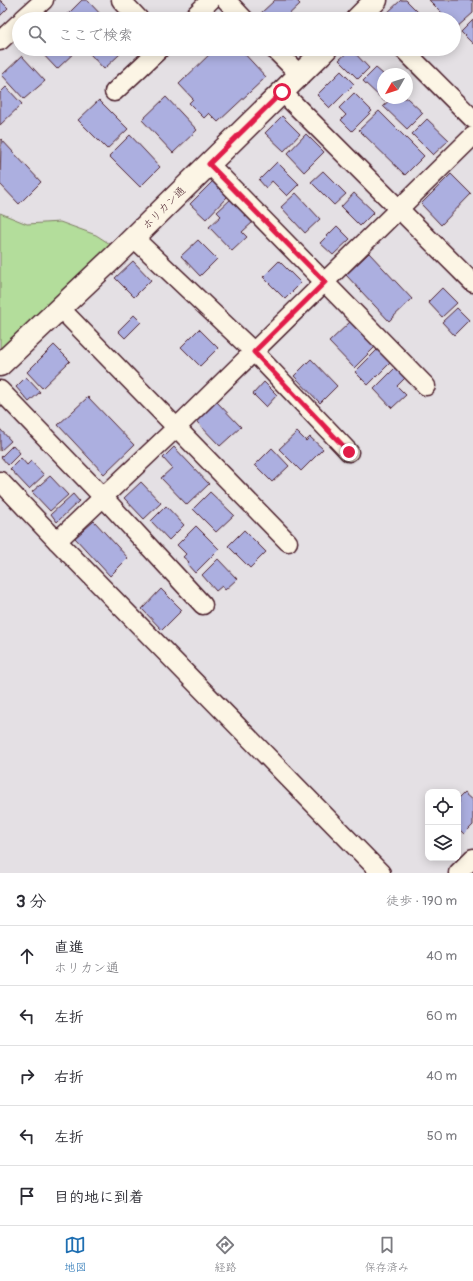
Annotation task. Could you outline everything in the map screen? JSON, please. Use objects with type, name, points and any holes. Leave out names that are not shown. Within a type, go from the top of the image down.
[{"type":"street","points":[[31,12],[44,0]]},
{"type":"street","points":[[121,0],[132,12]]},
{"type":"street","points":[[198,12],[211,0]]},
{"type":"street","points":[[226,0],[237,12]]},
{"type":"street","points":[[0,41],[12,30]]},
{"type":"street","points":[[114,92],[153,56]]},
{"type":"street","points":[[281,56],[300,75]]},
{"type":"street","name":"ホリカン通","points":[[0,365],[134,238],[319,56]]},
{"type":"street","points":[[410,56],[473,120]]},
{"type":"street","points":[[282,92],[473,283]]},
{"type":"street","points":[[57,541],[176,428],[473,136]]},
{"type":"street","points":[[209,164],[426,386]]},
{"type":"street","points":[[134,238],[254,352],[349,452]]},
{"type":"street","points":[[60,308],[288,542]]},
{"type":"street","points":[[0,390],[103,497],[203,605]]},
{"type":"street","points":[[0,481],[381,873]]},
{"type":"street","points":[[458,873],[473,858]]},
{"type":"green space","points":[[0,213],[27,224],[60,222],[96,235],[121,251],[0,362]]},
{"type":"building","points":[[0,0],[8,8],[0,16]]},
{"type":"building","points":[[82,0],[87,0],[98,12],[70,12]]},
{"type":"building","points":[[275,0],[296,0],[300,4],[291,12],[262,12]]},
{"type":"building","points":[[401,0],[406,0],[418,12],[388,12]]},
{"type":"building","points":[[429,0],[473,0],[473,13],[461,24],[461,12],[441,12]]},
{"type":"building","points":[[473,20],[473,44],[461,32]]},
{"type":"building","points":[[22,56],[45,81],[24,99],[2,75]]},
{"type":"building","points":[[45,56],[71,56],[57,69]]},
{"type":"building","points":[[92,56],[118,56],[104,69]]},
{"type":"building","points":[[208,56],[246,56],[266,77],[218,122],[209,113],[204,118],[189,103],[193,99],[179,84]]},
{"type":"building","points":[[343,56],[358,56],[369,68],[358,79],[339,60]]},
{"type":"building","points":[[376,68],[377,69],[377,94],[363,81]]},
{"type":"building","points":[[341,71],[354,84],[330,108],[317,95]]},
{"type":"building","points":[[6,87],[22,104],[0,125],[0,93]]},
{"type":"building","points":[[354,93],[372,111],[352,131],[341,120],[346,115],[339,108]]},
{"type":"building","points":[[166,97],[197,130],[173,153],[142,120]]},
{"type":"building","points":[[99,100],[128,129],[107,149],[78,120]]},
{"type":"building","points":[[385,104],[413,104],[423,113],[407,129],[383,106]]},
{"type":"building","points":[[379,111],[424,156],[405,175],[359,130]]},
{"type":"building","points":[[282,116],[300,134],[284,151],[265,133]]},
{"type":"building","points":[[427,119],[449,140],[433,155],[412,134]]},
{"type":"building","points":[[306,134],[324,152],[304,172],[287,154]]},
{"type":"building","points":[[130,135],[160,167],[140,187],[109,156]]},
{"type":"building","points":[[1,139],[41,182],[19,204],[0,184]]},
{"type":"building","points":[[277,162],[299,184],[287,196],[272,181],[266,188],[259,180]]},
{"type":"building","points":[[323,171],[346,194],[334,205],[311,182]]},
{"type":"building","points":[[451,174],[471,194],[441,225],[421,204]]},
{"type":"building","points":[[213,181],[228,196],[206,219],[190,204]]},
{"type":"building","points":[[296,193],[320,219],[305,233],[281,207]]},
{"type":"building","points":[[354,193],[374,212],[360,226],[341,207]]},
{"type":"building","points":[[231,199],[253,222],[242,232],[247,237],[232,251],[209,227],[221,216],[217,212]]},
{"type":"building","points":[[337,226],[350,239],[333,255],[320,243]]},
{"type":"building","points":[[198,240],[217,259],[200,276],[181,256]]},
{"type":"building","points":[[369,253],[412,299],[389,321],[346,275]]},
{"type":"building","points":[[133,261],[151,280],[134,297],[115,278]]},
{"type":"building","points":[[279,261],[301,283],[285,299],[263,277]]},
{"type":"building","points":[[442,288],[457,303],[442,317],[428,302]]},
{"type":"building","points":[[457,308],[469,320],[454,335],[442,322]]},
{"type":"building","points":[[134,315],[141,322],[125,338],[118,331]]},
{"type":"building","points":[[351,321],[376,346],[354,368],[329,342]]},
{"type":"building","points":[[199,329],[218,348],[200,366],[181,347]]},
{"type":"building","points":[[54,345],[70,361],[42,388],[27,372]]},
{"type":"building","points":[[379,348],[392,361],[368,385],[355,372]]},
{"type":"building","points":[[311,359],[337,386],[320,403],[294,376]]},
{"type":"building","points":[[398,365],[408,375],[397,386],[406,395],[392,408],[374,389]]},
{"type":"building","points":[[26,377],[40,392],[29,402],[16,387]]},
{"type":"building","points":[[264,382],[277,395],[266,407],[253,394]]},
{"type":"building","points":[[88,397],[134,445],[104,474],[58,425]]},
{"type":"building","points":[[216,401],[241,427],[220,446],[195,420]]},
{"type":"building","points":[[0,429],[11,441],[0,451]]},
{"type":"building","points":[[297,432],[306,441],[310,437],[323,449],[301,471],[279,449]]},
{"type":"building","points":[[13,445],[20,453],[8,465],[1,457]]},
{"type":"building","points":[[174,447],[209,484],[187,505],[161,478],[172,468],[163,458]]},
{"type":"building","points":[[272,448],[289,466],[272,482],[255,465]]},
{"type":"building","points":[[21,458],[27,465],[31,461],[44,475],[29,489],[10,469]]},
{"type":"building","points":[[50,476],[68,495],[50,511],[32,492]]},
{"type":"building","points":[[141,482],[161,503],[144,519],[124,498]]},
{"type":"building","points":[[210,492],[234,515],[216,532],[193,509]]},
{"type":"building","points":[[73,494],[79,501],[57,522],[51,514]]},
{"type":"building","points":[[166,506],[184,525],[169,540],[151,521]]},
{"type":"building","points":[[94,521],[128,558],[110,576],[75,538]]},
{"type":"building","points":[[196,526],[219,549],[195,573],[187,564],[189,562],[183,557],[186,554],[177,545]]},
{"type":"building","points":[[244,530],[266,552],[250,568],[228,546]]},
{"type":"building","points":[[218,559],[237,579],[225,590],[222,586],[216,591],[202,575]]},
{"type":"building","points":[[161,589],[182,610],[162,630],[142,609]]},
{"type":"building","points":[[464,793],[473,801],[473,825],[464,834],[461,831],[461,796]]},
{"type":"route","points":[[282,92],[209,164],[325,282],[254,352],[349,452]]}]
